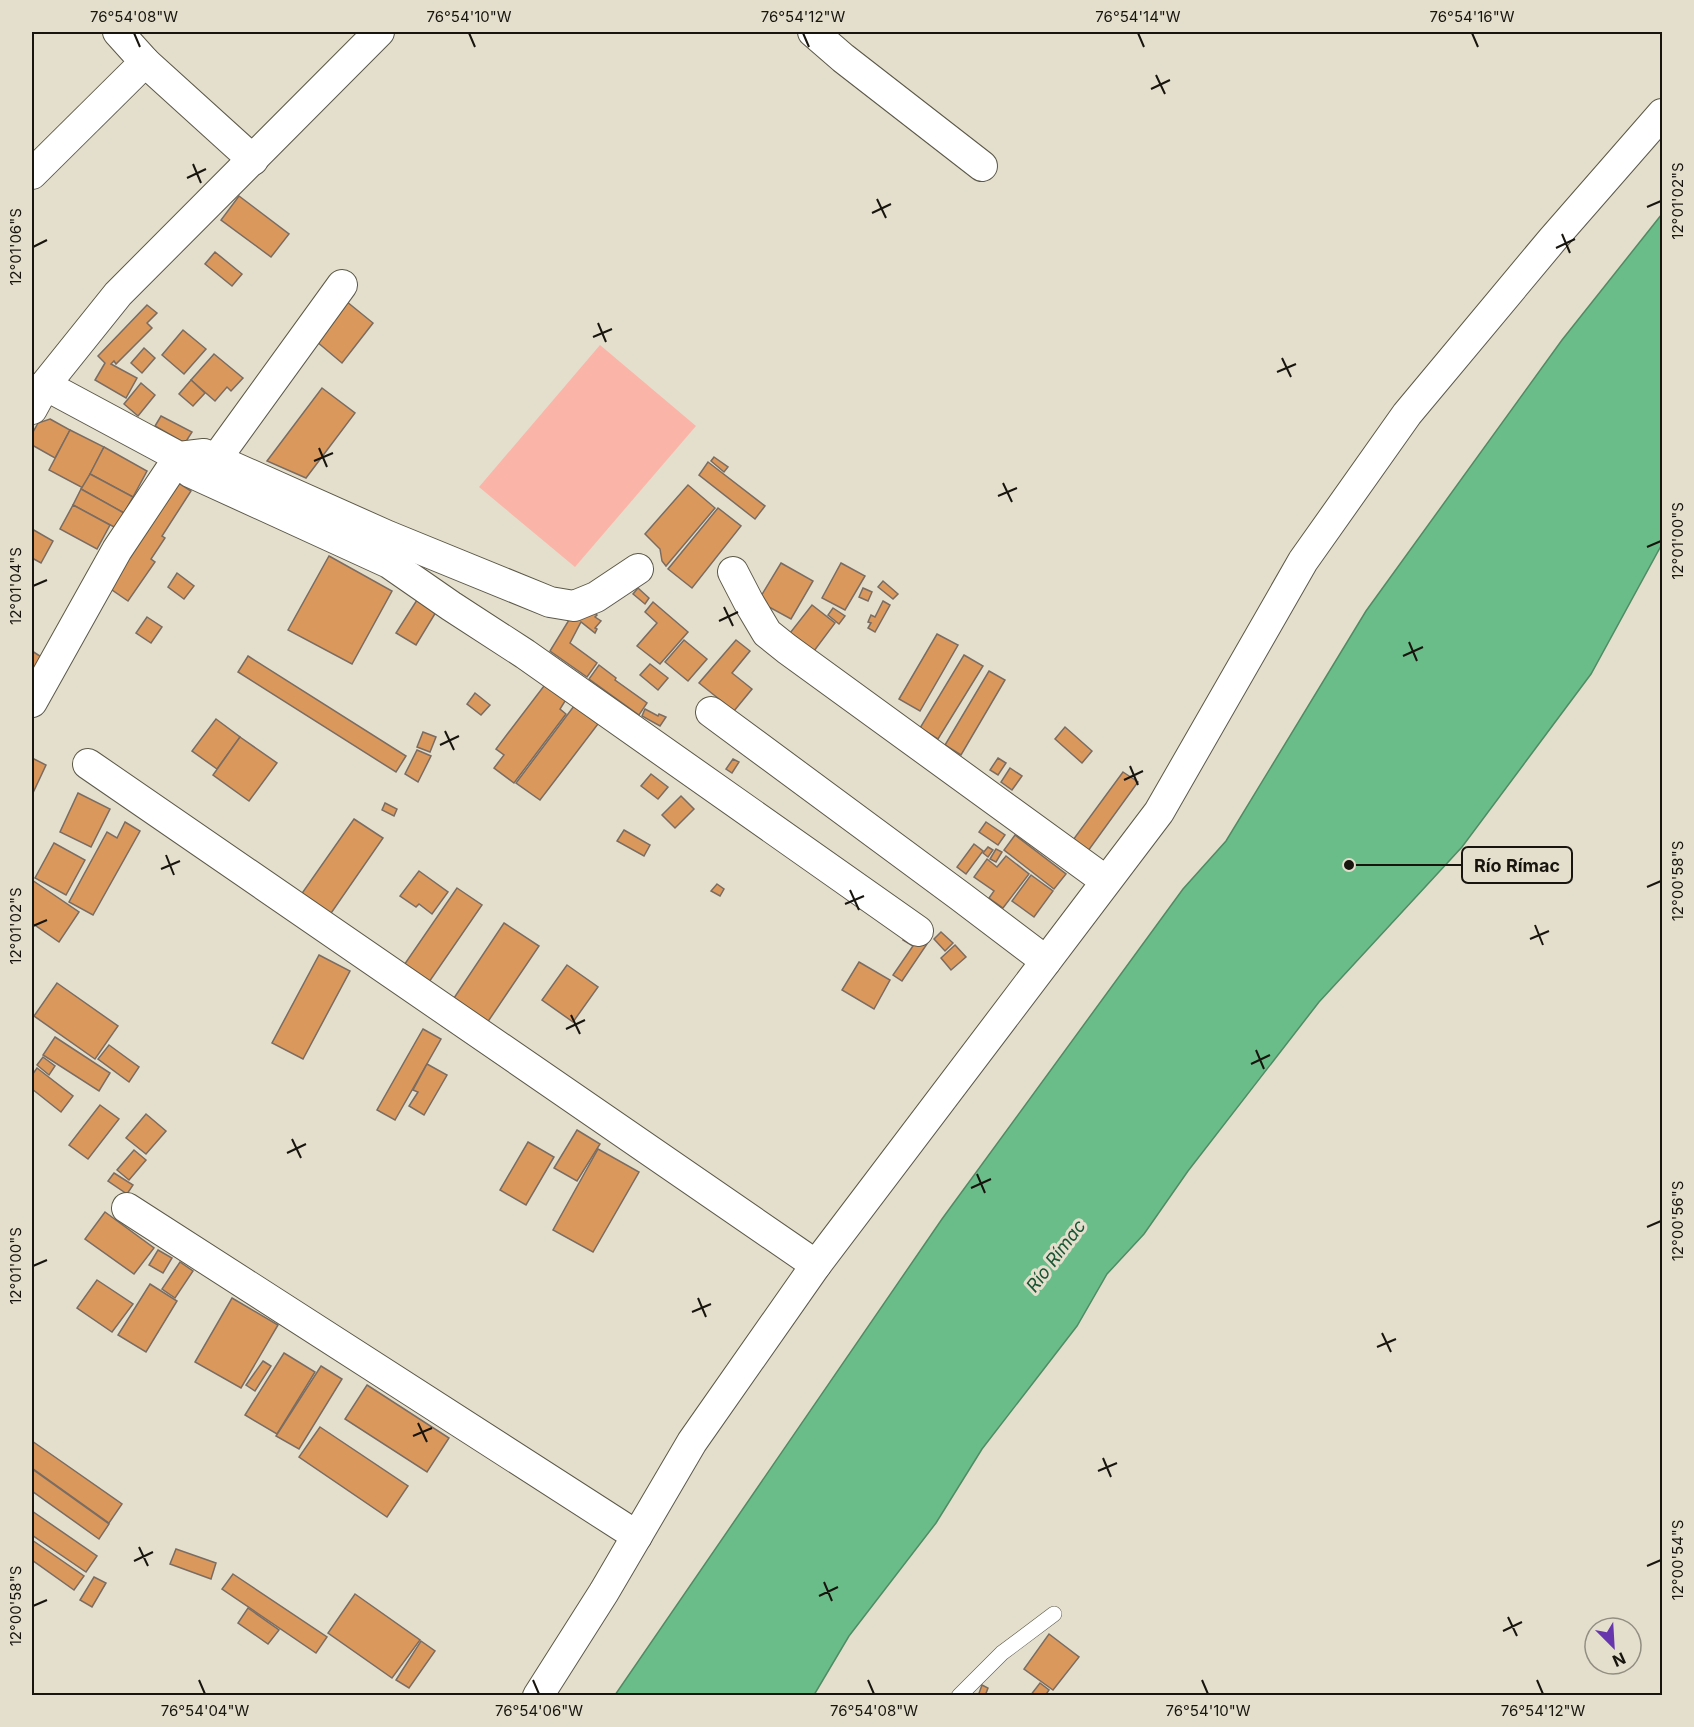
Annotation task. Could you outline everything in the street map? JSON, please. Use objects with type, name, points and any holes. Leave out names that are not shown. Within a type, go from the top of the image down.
[{"type":"street","points":[[118,32],[145,62],[253,160]]},
{"type":"street","points":[[378,32],[118,294],[38,397],[178,457],[204,454],[388,536],[550,602],[574,606],[596,597],[638,569]]},
{"type":"street","points":[[813,32],[982,166]]},
{"type":"street","points":[[32,174],[145,62]]},
{"type":"street","points":[[538,1695],[604,1592],[692,1442],[816,1265],[1159,812],[1303,561],[1407,414],[1552,240],[1662,114]]},
{"type":"street","points":[[216,459],[342,285]]},
{"type":"street","points":[[32,702],[117,550],[178,457]]},
{"type":"street","points":[[178,457],[189,472],[389,563],[525,654],[918,932]]},
{"type":"street","points":[[733,572],[767,633],[1106,881]]},
{"type":"street","points":[[711,712],[1046,961]]},
{"type":"street","points":[[88,764],[816,1265]]},
{"type":"street","points":[[127,1208],[637,1536]]},
{"type":"lane","points":[[959,1695],[1002,1653],[1054,1614]]},
{"type":"shaded area","points":[[600,345],[696,426],[575,567],[479,487]]},
{"type":"water","points":[[1662,214],[1662,544],[1591,674],[1462,847],[1319,1002],[1188,1171],[1144,1234],[1107,1274],[1077,1326],[982,1449],[936,1523],[849,1636],[814,1695],[615,1695],[942,1219],[1183,889],[1226,841],[1366,611],[1562,340]]},
{"type":"building","points":[[239,196],[289,234],[271,257],[221,220]]},
{"type":"building","points":[[215,252],[242,274],[232,286],[205,264]]},
{"type":"building","points":[[341,297],[373,323],[342,363],[310,336]]},
{"type":"building","points":[[147,305],[157,313],[147,323],[152,328],[116,364],[114,361],[111,364],[137,378],[126,398],[95,380],[105,363],[98,356]]},
{"type":"building","points":[[183,330],[206,349],[184,374],[162,355]]},
{"type":"building","points":[[144,348],[155,358],[142,373],[131,363]]},
{"type":"building","points":[[214,354],[243,378],[231,391],[227,387],[215,401],[191,380]]},
{"type":"building","points":[[191,380],[205,393],[193,406],[179,394]]},
{"type":"building","points":[[141,383],[155,395],[138,416],[124,404]]},
{"type":"building","points":[[322,388],[355,413],[306,478],[267,461]]},
{"type":"building","points":[[161,416],[192,432],[185,443],[155,426]]},
{"type":"building","points":[[50,419],[70,430],[55,458],[32,445],[32,434],[38,423]]},
{"type":"building","points":[[70,430],[104,447],[83,488],[49,470]]},
{"type":"building","points":[[104,447],[147,471],[133,497],[90,474]]},
{"type":"building","points":[[714,457],[728,467],[724,472],[711,461]]},
{"type":"building","points":[[708,462],[765,506],[755,519],[699,475]]},
{"type":"building","points":[[90,474],[133,497],[124,513],[81,489]]},
{"type":"building","points":[[174,480],[191,491],[162,536],[165,538],[151,559],[155,562],[128,601],[102,583]]},
{"type":"building","points":[[688,485],[715,508],[666,566],[662,561],[660,549],[645,534]]},
{"type":"building","points":[[81,489],[124,513],[116,528],[73,505]]},
{"type":"building","points":[[73,505],[110,525],[97,549],[60,529]]},
{"type":"building","points":[[718,508],[741,526],[692,588],[668,569]]},
{"type":"building","points":[[32,529],[53,541],[41,563],[32,558]]},
{"type":"building","points":[[329,556],[392,591],[352,664],[288,630]]},
{"type":"building","points":[[781,563],[813,581],[791,619],[758,601]]},
{"type":"building","points":[[841,563],[865,576],[845,610],[822,598]]},
{"type":"building","points":[[177,573],[194,586],[184,599],[168,587]]},
{"type":"building","points":[[883,581],[898,594],[893,599],[878,587]]},
{"type":"building","points":[[638,588],[649,598],[645,604],[633,594]]},
{"type":"building","points":[[863,588],[872,592],[868,601],[859,597]]},
{"type":"building","points":[[417,600],[436,612],[416,645],[396,633]]},
{"type":"building","points":[[883,601],[890,605],[875,632],[868,628],[871,623],[868,622],[871,615],[875,617]]},
{"type":"building","points":[[653,602],[688,632],[660,664],[637,646],[657,623],[645,612]]},
{"type":"building","points":[[812,605],[835,623],[814,651],[790,633]]},
{"type":"building","points":[[586,606],[601,621],[595,628],[597,629],[595,633],[581,622],[570,643],[597,663],[587,677],[550,651],[572,615]]},
{"type":"building","points":[[833,608],[845,616],[839,624],[828,615]]},
{"type":"building","points":[[147,617],[162,627],[151,643],[136,633]]},
{"type":"building","points":[[937,634],[958,645],[920,711],[899,699]]},
{"type":"building","points":[[684,640],[707,659],[688,681],[665,662]]},
{"type":"building","points":[[736,640],[750,651],[732,673],[752,689],[734,711],[699,683]]},
{"type":"building","points":[[32,651],[43,658],[32,676]]},
{"type":"building","points":[[964,655],[983,666],[938,739],[920,728]]},
{"type":"building","points":[[248,656],[406,756],[396,772],[238,672]]},
{"type":"building","points":[[650,664],[668,678],[658,690],[640,675]]},
{"type":"building","points":[[599,665],[616,678],[615,680],[647,703],[639,715],[589,679]]},
{"type":"building","points":[[989,671],[1005,680],[961,755],[945,745]]},
{"type":"building","points":[[547,682],[567,698],[560,709],[566,714],[514,783],[494,768],[504,755],[496,749]]},
{"type":"building","points":[[475,693],[490,705],[481,715],[467,704]]},
{"type":"building","points":[[574,706],[598,724],[540,800],[516,783]]},
{"type":"building","points":[[645,709],[658,716],[659,714],[666,717],[660,726],[642,716]]},
{"type":"building","points":[[216,719],[240,737],[217,769],[192,751]]},
{"type":"building","points":[[1065,727],[1092,751],[1082,763],[1055,739]]},
{"type":"building","points":[[423,732],[436,737],[430,752],[417,747]]},
{"type":"building","points":[[240,737],[277,763],[249,801],[213,775]]},
{"type":"building","points":[[417,750],[431,756],[418,782],[405,774]]},
{"type":"building","points":[[32,758],[46,765],[32,795]]},
{"type":"building","points":[[998,758],[1006,763],[998,775],[990,770]]},
{"type":"building","points":[[733,759],[739,762],[732,773],[726,769]]},
{"type":"building","points":[[1010,768],[1022,776],[1012,790],[1001,782]]},
{"type":"building","points":[[1123,772],[1138,782],[1088,851],[1073,840]]},
{"type":"building","points":[[651,774],[668,787],[658,799],[641,786]]},
{"type":"building","points":[[78,793],[110,809],[91,847],[60,832]]},
{"type":"building","points":[[681,796],[694,809],[675,828],[662,815]]},
{"type":"building","points":[[385,803],[397,809],[394,816],[382,810]]},
{"type":"building","points":[[354,819],[383,838],[327,919],[298,899]]},
{"type":"building","points":[[125,822],[140,831],[93,915],[69,902],[107,832],[117,838]]},
{"type":"building","points":[[986,822],[1005,835],[998,845],[979,832]]},
{"type":"building","points":[[624,830],[650,845],[644,856],[617,841]]},
{"type":"building","points":[[1015,835],[1066,874],[1054,889],[1004,850]]},
{"type":"building","points":[[54,843],[85,860],[66,895],[35,878]]},
{"type":"building","points":[[974,844],[983,851],[966,874],[957,867]]},
{"type":"building","points":[[988,847],[993,850],[988,857],[983,853]]},
{"type":"building","points":[[996,849],[1002,852],[996,862],[990,859]]},
{"type":"building","points":[[1006,856],[1029,874],[1003,908],[989,898],[994,891],[974,877],[987,859],[997,867]]},
{"type":"building","points":[[419,871],[448,892],[432,914],[419,904],[416,907],[400,896]]},
{"type":"building","points":[[1031,875],[1053,891],[1034,917],[1012,901]]},
{"type":"building","points":[[32,880],[79,912],[59,942],[32,923]]},
{"type":"building","points":[[717,884],[724,889],[720,896],[711,891]]},
{"type":"building","points":[[457,888],[482,905],[427,985],[402,968]]},
{"type":"building","points":[[504,923],[539,946],[487,1023],[452,1001]]},
{"type":"building","points":[[909,931],[927,944],[902,981],[893,975],[913,946],[903,940]]},
{"type":"building","points":[[941,932],[953,943],[945,951],[934,939]]},
{"type":"building","points":[[955,945],[966,957],[951,970],[941,958]]},
{"type":"building","points":[[319,955],[350,971],[303,1059],[272,1043]]},
{"type":"building","points":[[859,962],[890,980],[874,1009],[842,990]]},
{"type":"building","points":[[567,965],[598,987],[573,1022],[542,1000]]},
{"type":"building","points":[[57,983],[118,1026],[95,1059],[34,1016]]},
{"type":"building","points":[[423,1029],[441,1039],[395,1120],[377,1110]]},
{"type":"building","points":[[55,1037],[110,1073],[99,1091],[43,1055]]},
{"type":"building","points":[[109,1045],[139,1067],[129,1082],[98,1059]]},
{"type":"building","points":[[43,1057],[55,1066],[49,1075],[37,1065]]},
{"type":"building","points":[[427,1064],[447,1075],[424,1115],[409,1106],[418,1092],[413,1090]]},
{"type":"building","points":[[37,1068],[73,1096],[61,1112],[32,1089],[32,1075]]},
{"type":"building","points":[[100,1105],[119,1119],[88,1159],[69,1145]]},
{"type":"building","points":[[146,1114],[166,1131],[146,1154],[126,1138]]},
{"type":"building","points":[[577,1130],[600,1144],[577,1181],[554,1168]]},
{"type":"building","points":[[528,1142],[554,1157],[526,1205],[500,1190]]},
{"type":"building","points":[[598,1149],[639,1172],[593,1252],[553,1230]]},
{"type":"building","points":[[134,1150],[146,1160],[129,1180],[117,1170]]},
{"type":"building","points":[[114,1173],[133,1185],[127,1194],[108,1181]]},
{"type":"building","points":[[105,1212],[154,1248],[134,1274],[85,1239]]},
{"type":"building","points":[[158,1250],[172,1258],[163,1273],[149,1265]]},
{"type":"building","points":[[180,1262],[193,1271],[175,1298],[162,1289]]},
{"type":"building","points":[[97,1280],[133,1304],[112,1332],[77,1308]]},
{"type":"building","points":[[150,1284],[177,1301],[146,1352],[118,1335]]},
{"type":"building","points":[[232,1298],[278,1325],[241,1388],[195,1362]]},
{"type":"building","points":[[284,1353],[315,1372],[277,1434],[245,1415]]},
{"type":"building","points":[[263,1361],[271,1366],[255,1391],[246,1385]]},
{"type":"building","points":[[321,1366],[342,1379],[299,1449],[276,1436]]},
{"type":"building","points":[[367,1385],[449,1438],[427,1472],[345,1419]]},
{"type":"building","points":[[320,1427],[408,1486],[387,1517],[299,1457]]},
{"type":"building","points":[[32,1441],[122,1504],[109,1523],[32,1468]]},
{"type":"building","points":[[32,1469],[109,1524],[99,1539],[32,1491]]},
{"type":"building","points":[[32,1511],[97,1556],[86,1572],[32,1535]]},
{"type":"building","points":[[32,1540],[84,1576],[74,1590],[32,1560]]},
{"type":"building","points":[[176,1549],[216,1563],[211,1579],[170,1564]]},
{"type":"building","points":[[233,1574],[327,1637],[316,1653],[222,1589]]},
{"type":"building","points":[[94,1577],[106,1583],[92,1607],[80,1600]]},
{"type":"building","points":[[355,1594],[420,1640],[392,1678],[328,1633]]},
{"type":"building","points":[[248,1608],[279,1630],[268,1644],[238,1623]]},
{"type":"building","points":[[1049,1634],[1079,1657],[1053,1690],[1024,1669]]},
{"type":"building","points":[[421,1641],[435,1651],[409,1688],[396,1680]]},
{"type":"building","points":[[1040,1683],[1049,1690],[1045,1696],[1030,1696]]},
{"type":"building","points":[[982,1685],[988,1688],[985,1696],[978,1696]]},
{"type":"place","name":"Río Rímac","points":[[1349,865]]}]
